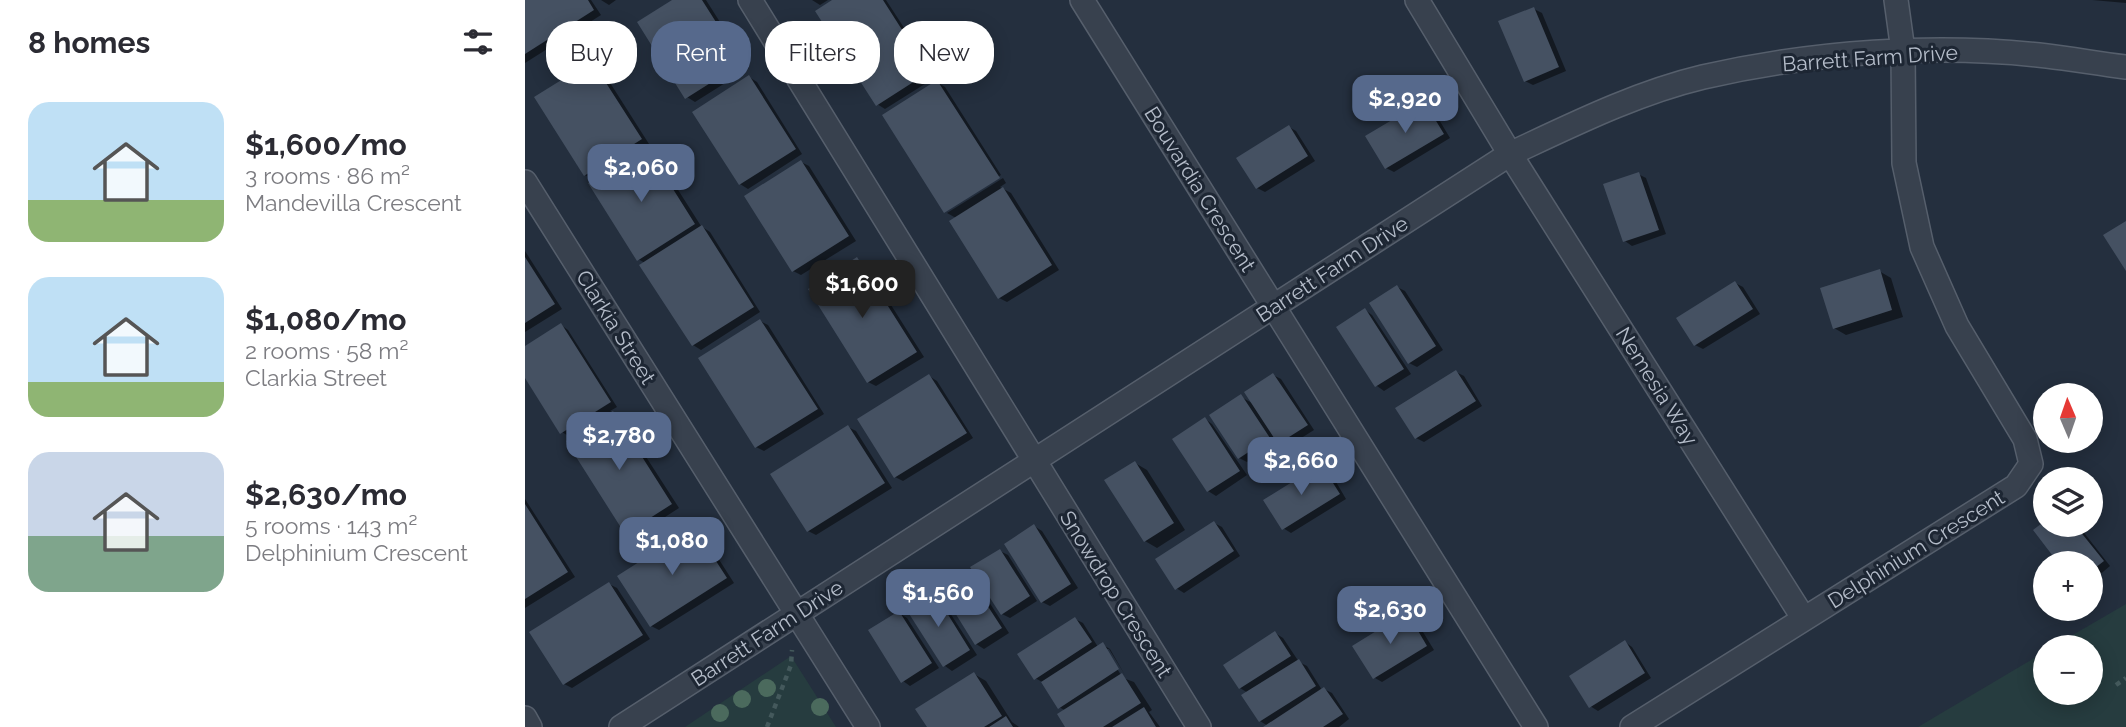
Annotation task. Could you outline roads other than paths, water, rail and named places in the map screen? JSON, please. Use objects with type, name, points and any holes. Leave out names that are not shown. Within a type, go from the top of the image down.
[{"type":"street","name":"Snowdrop Crescent","points":[[750,0],[1199,727]]},
{"type":"street","name":"Bouvardia Crescent","points":[[1082,0],[1273,307]]},
{"type":"street","name":"Nemesia Way","points":[[1417,0],[1510,154],[1804,619]]},
{"type":"street","points":[[1896,0],[1903,51]]},
{"type":"street","name":"Barrett Farm Drive","points":[[621,727],[1510,154],[1608,108],[1701,78],[1785,62],[1903,51],[1971,51],[2045,56],[2126,67]]},
{"type":"street","name":"Delphinium Crescent","points":[[1632,727],[2016,486],[2031,464],[2025,439],[1957,326],[1922,247],[1904,163],[1903,51]]},
{"type":"street","name":"Clarkia Street","points":[[525,182],[796,614]]},
{"type":"street","points":[[1273,307],[1536,727]]},
{"type":"street","points":[[796,614],[868,727]]},
{"type":"street","points":[[525,718],[530,727]]}]
